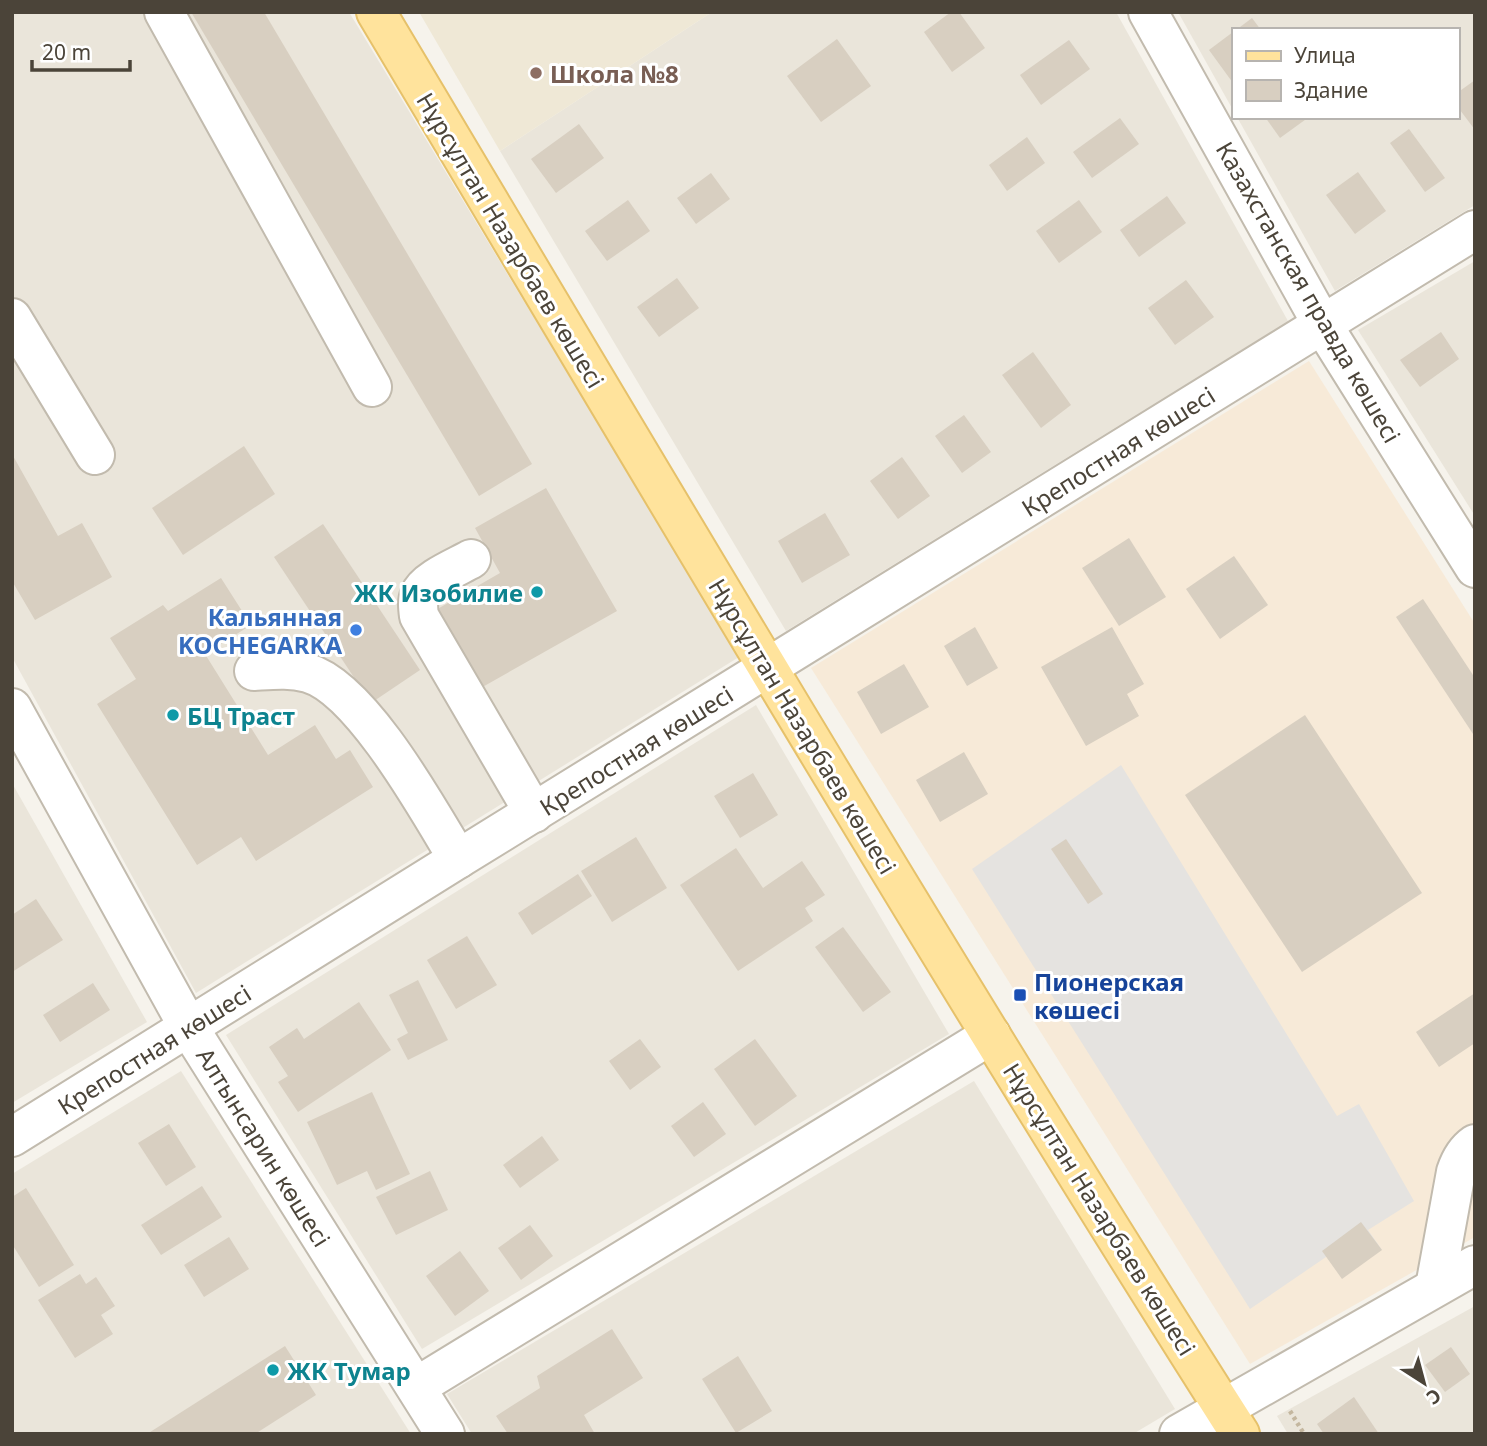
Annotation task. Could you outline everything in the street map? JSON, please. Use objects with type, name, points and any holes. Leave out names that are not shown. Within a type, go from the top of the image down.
[{"type":"main road","name":"Нұрсұлтан Назарбаев көшесі","points":[[376,12],[768,669],[991,1035],[1232,1421]]},
{"type":"street","points":[[164,12],[372,387]]},
{"type":"street","name":"Казахстанская правда көшесі","points":[[1149,12],[1322,324],[1475,568]]},
{"type":"street","name":"Крепостная көшесі","points":[[12,1137],[1475,230]]},
{"type":"street","points":[[12,318],[95,455]]},
{"type":"street","points":[[471,559],[433,580],[421,590],[417,602],[419,616],[534,813]]},
{"type":"street","points":[[254,671],[285,669],[309,673],[341,694],[366,720],[391,753],[458,859]]},
{"type":"street","name":"Алтынсарин көшесі","points":[[12,708],[189,1028],[445,1434]]},
{"type":"street","points":[[416,1387],[991,1035]]},
{"type":"street","points":[[1435,1287],[1456,1171],[1460,1159],[1475,1144]]},
{"type":"street","points":[[1179,1434],[1232,1421],[1435,1287],[1475,1265]]},
{"type":"shaded area","points":[[12,12],[349,12],[739,657],[196,993],[12,657]]},
{"type":"shaded area","name":"Школа №8","points":[[419,12],[712,12],[500,151]]},
{"type":"shaded area","points":[[712,12],[1116,12],[1288,321],[786,631],[500,151]]},
{"type":"shaded area","points":[[1178,12],[1475,12],[1475,205],[1335,291],[1238,119],[1459,119],[1459,28],[1232,28],[1232,108]]},
{"type":"shaded area","points":[[1475,261],[1475,516],[1358,330]]},
{"type":"shaded area","points":[[1309,361],[1475,624],[1475,1237],[1250,1364],[811,668]]},
{"type":"shaded area","points":[[756,705],[949,1034],[422,1349],[226,1035]]},
{"type":"shaded area","points":[[1121,765],[1337,1116],[1359,1104],[1414,1201],[1368,1230],[1382,1250],[1326,1257],[1250,1309],[972,869]]},
{"type":"shaded area","points":[[12,783],[147,1022],[12,1103]]},
{"type":"shaded area","points":[[181,1071],[411,1434],[12,1434],[12,1174]]},
{"type":"shaded area","points":[[974,1081],[1175,1409],[1133,1434],[472,1434],[447,1394]]},
{"type":"shaded area","points":[[1475,1306],[1475,1434],[1288,1434],[1277,1416]]},
{"type":"building","points":[[191,12],[264,12],[532,464],[479,496]]},
{"type":"building","points":[[951,12],[959,12],[985,48],[952,72],[924,32]]},
{"type":"building","points":[[1252,18],[1260,28],[1239,28]]},
{"type":"building","points":[[1232,33],[1232,82],[1209,50]]},
{"type":"building","points":[[837,39],[871,86],[821,122],[787,76]]},
{"type":"building","points":[[1069,40],[1090,69],[1041,105],[1020,75]]},
{"type":"building","points":[[1475,80],[1475,130],[1459,109],[1459,92]]},
{"type":"building","points":[[1120,118],[1139,144],[1092,178],[1073,152]]},
{"type":"building","points":[[1266,119],[1306,119],[1280,138]]},
{"type":"building","points":[[579,124],[604,158],[556,193],[531,159]]},
{"type":"building","points":[[1409,129],[1445,178],[1425,192],[1390,143]]},
{"type":"building","points":[[1027,137],[1045,163],[1007,191],[989,165]]},
{"type":"building","points":[[1358,172],[1386,211],[1355,234],[1326,195]]},
{"type":"building","points":[[711,173],[730,199],[696,224],[677,198]]},
{"type":"building","points":[[1167,196],[1186,223],[1139,257],[1120,230]]},
{"type":"building","points":[[628,200],[650,231],[607,261],[585,231]]},
{"type":"building","points":[[1079,200],[1102,232],[1059,263],[1036,231]]},
{"type":"building","points":[[677,278],[699,308],[659,337],[637,307]]},
{"type":"building","points":[[1186,280],[1214,317],[1175,345],[1148,308]]},
{"type":"building","points":[[1441,332],[1459,359],[1420,387],[1400,360]]},
{"type":"building","points":[[1033,352],[1071,405],[1041,428],[1002,375]]},
{"type":"building","points":[[964,415],[991,452],[962,473],[935,436]]},
{"type":"building","points":[[244,446],[275,494],[183,555],[152,508]]},
{"type":"building","points":[[12,454],[58,536],[82,523],[112,577],[35,620],[12,581]]},
{"type":"building","points":[[902,457],[930,496],[898,519],[870,481]]},
{"type":"building","name":"ЖК Изобилие","points":[[546,488],[617,611],[479,689],[434,611],[500,573],[475,528]]},
{"type":"building","points":[[825,513],[850,555],[802,583],[778,541]]},
{"type":"building","points":[[323,524],[420,670],[371,703],[274,557]]},
{"type":"building","points":[[1129,538],[1166,597],[1119,626],[1082,568]]},
{"type":"building","points":[[1234,556],[1268,605],[1220,639],[1186,589]]},
{"type":"building","name":"БЦ Траст","points":[[221,578],[251,625],[205,654],[268,755],[315,725],[336,759],[350,750],[373,787],[256,861],[241,837],[197,865],[97,704],[136,679],[110,638],[163,605],[168,611]]},
{"type":"building","points":[[1423,599],[1475,678],[1475,737],[1396,617]]},
{"type":"building","points":[[975,627],[998,668],[967,686],[944,646]]},
{"type":"building","points":[[1112,627],[1144,684],[1127,694],[1139,716],[1086,746],[1041,667]]},
{"type":"building","points":[[904,664],[929,707],[881,734],[857,692]]},
{"type":"building","points":[[1305,715],[1422,893],[1302,972],[1185,795]]},
{"type":"building","points":[[964,752],[988,794],[940,822],[916,780]]},
{"type":"building","points":[[753,773],[778,815],[740,838],[714,796]]},
{"type":"building","points":[[636,837],[667,888],[612,922],[581,871]]},
{"type":"building","points":[[1066,839],[1103,894],[1088,904],[1051,849]]},
{"type":"building","points":[[736,848],[763,888],[802,861],[825,895],[805,908],[813,921],[738,971],[680,885]]},
{"type":"building","points":[[578,874],[592,896],[532,935],[518,913]]},
{"type":"building","points":[[36,899],[63,940],[12,972],[12,915]]},
{"type":"building","points":[[843,927],[891,992],[863,1012],[815,947]]},
{"type":"building","points":[[467,936],[497,985],[456,1009],[427,960]]},
{"type":"building","points":[[418,980],[448,1040],[408,1060],[397,1039],[408,1033],[389,995]]},
{"type":"building","points":[[93,983],[110,1010],[60,1042],[43,1015]]},
{"type":"building","points":[[1475,993],[1475,1043],[1439,1067],[1416,1032]]},
{"type":"building","points":[[359,1002],[391,1050],[298,1112],[278,1082],[288,1076],[269,1047],[297,1028],[304,1039]]},
{"type":"building","points":[[640,1039],[661,1067],[630,1090],[609,1061]]},
{"type":"building","points":[[755,1039],[797,1096],[755,1126],[714,1069]]},
{"type":"building","points":[[372,1092],[410,1174],[376,1190],[367,1171],[337,1185],[307,1122]]},
{"type":"building","points":[[703,1102],[726,1134],[694,1157],[671,1126]]},
{"type":"building","points":[[169,1124],[196,1167],[166,1186],[138,1143]]},
{"type":"building","points":[[542,1136],[559,1160],[520,1188],[503,1165]]},
{"type":"building","points":[[430,1171],[448,1210],[396,1235],[376,1197]]},
{"type":"building","points":[[202,1186],[222,1217],[161,1255],[141,1225]]},
{"type":"building","points":[[26,1188],[74,1265],[39,1287],[12,1244],[12,1197]]},
{"type":"building","points":[[1361,1222],[1382,1250],[1342,1279],[1322,1251]]},
{"type":"building","points":[[530,1225],[553,1256],[521,1280],[498,1248]]},
{"type":"building","points":[[229,1237],[249,1269],[204,1297],[184,1265]]},
{"type":"building","points":[[460,1251],[489,1291],[455,1316],[426,1276]]},
{"type":"building","points":[[80,1274],[86,1284],[96,1277],[115,1306],[101,1315],[113,1334],[75,1358],[38,1300]]},
{"type":"building","points":[[612,1329],[643,1378],[584,1415],[595,1434],[508,1434],[496,1416],[540,1388],[537,1376]]},
{"type":"building","name":"ЖК Тумар","points":[[285,1346],[316,1395],[255,1434],[147,1434]]},
{"type":"building","points":[[1451,1347],[1470,1374],[1445,1392],[1425,1365]]},
{"type":"building","points":[[738,1356],[772,1411],[736,1433],[702,1379]]},
{"type":"building","points":[[1354,1397],[1379,1434],[1324,1434],[1317,1424]]},
{"type":"place","name":"Школа №8","points":[[536,73]]},
{"type":"place","name":"ЖК Изобилие","points":[[537,592]]},
{"type":"place","name":"Кальянная KOCHEGARKA","points":[[356,630]]},
{"type":"place","name":"БЦ Траст","points":[[173,715]]},
{"type":"place","name":"Пионерская көшесі","points":[[1020,995]]},
{"type":"place","name":"ЖК Тумар","points":[[273,1370]]}]
